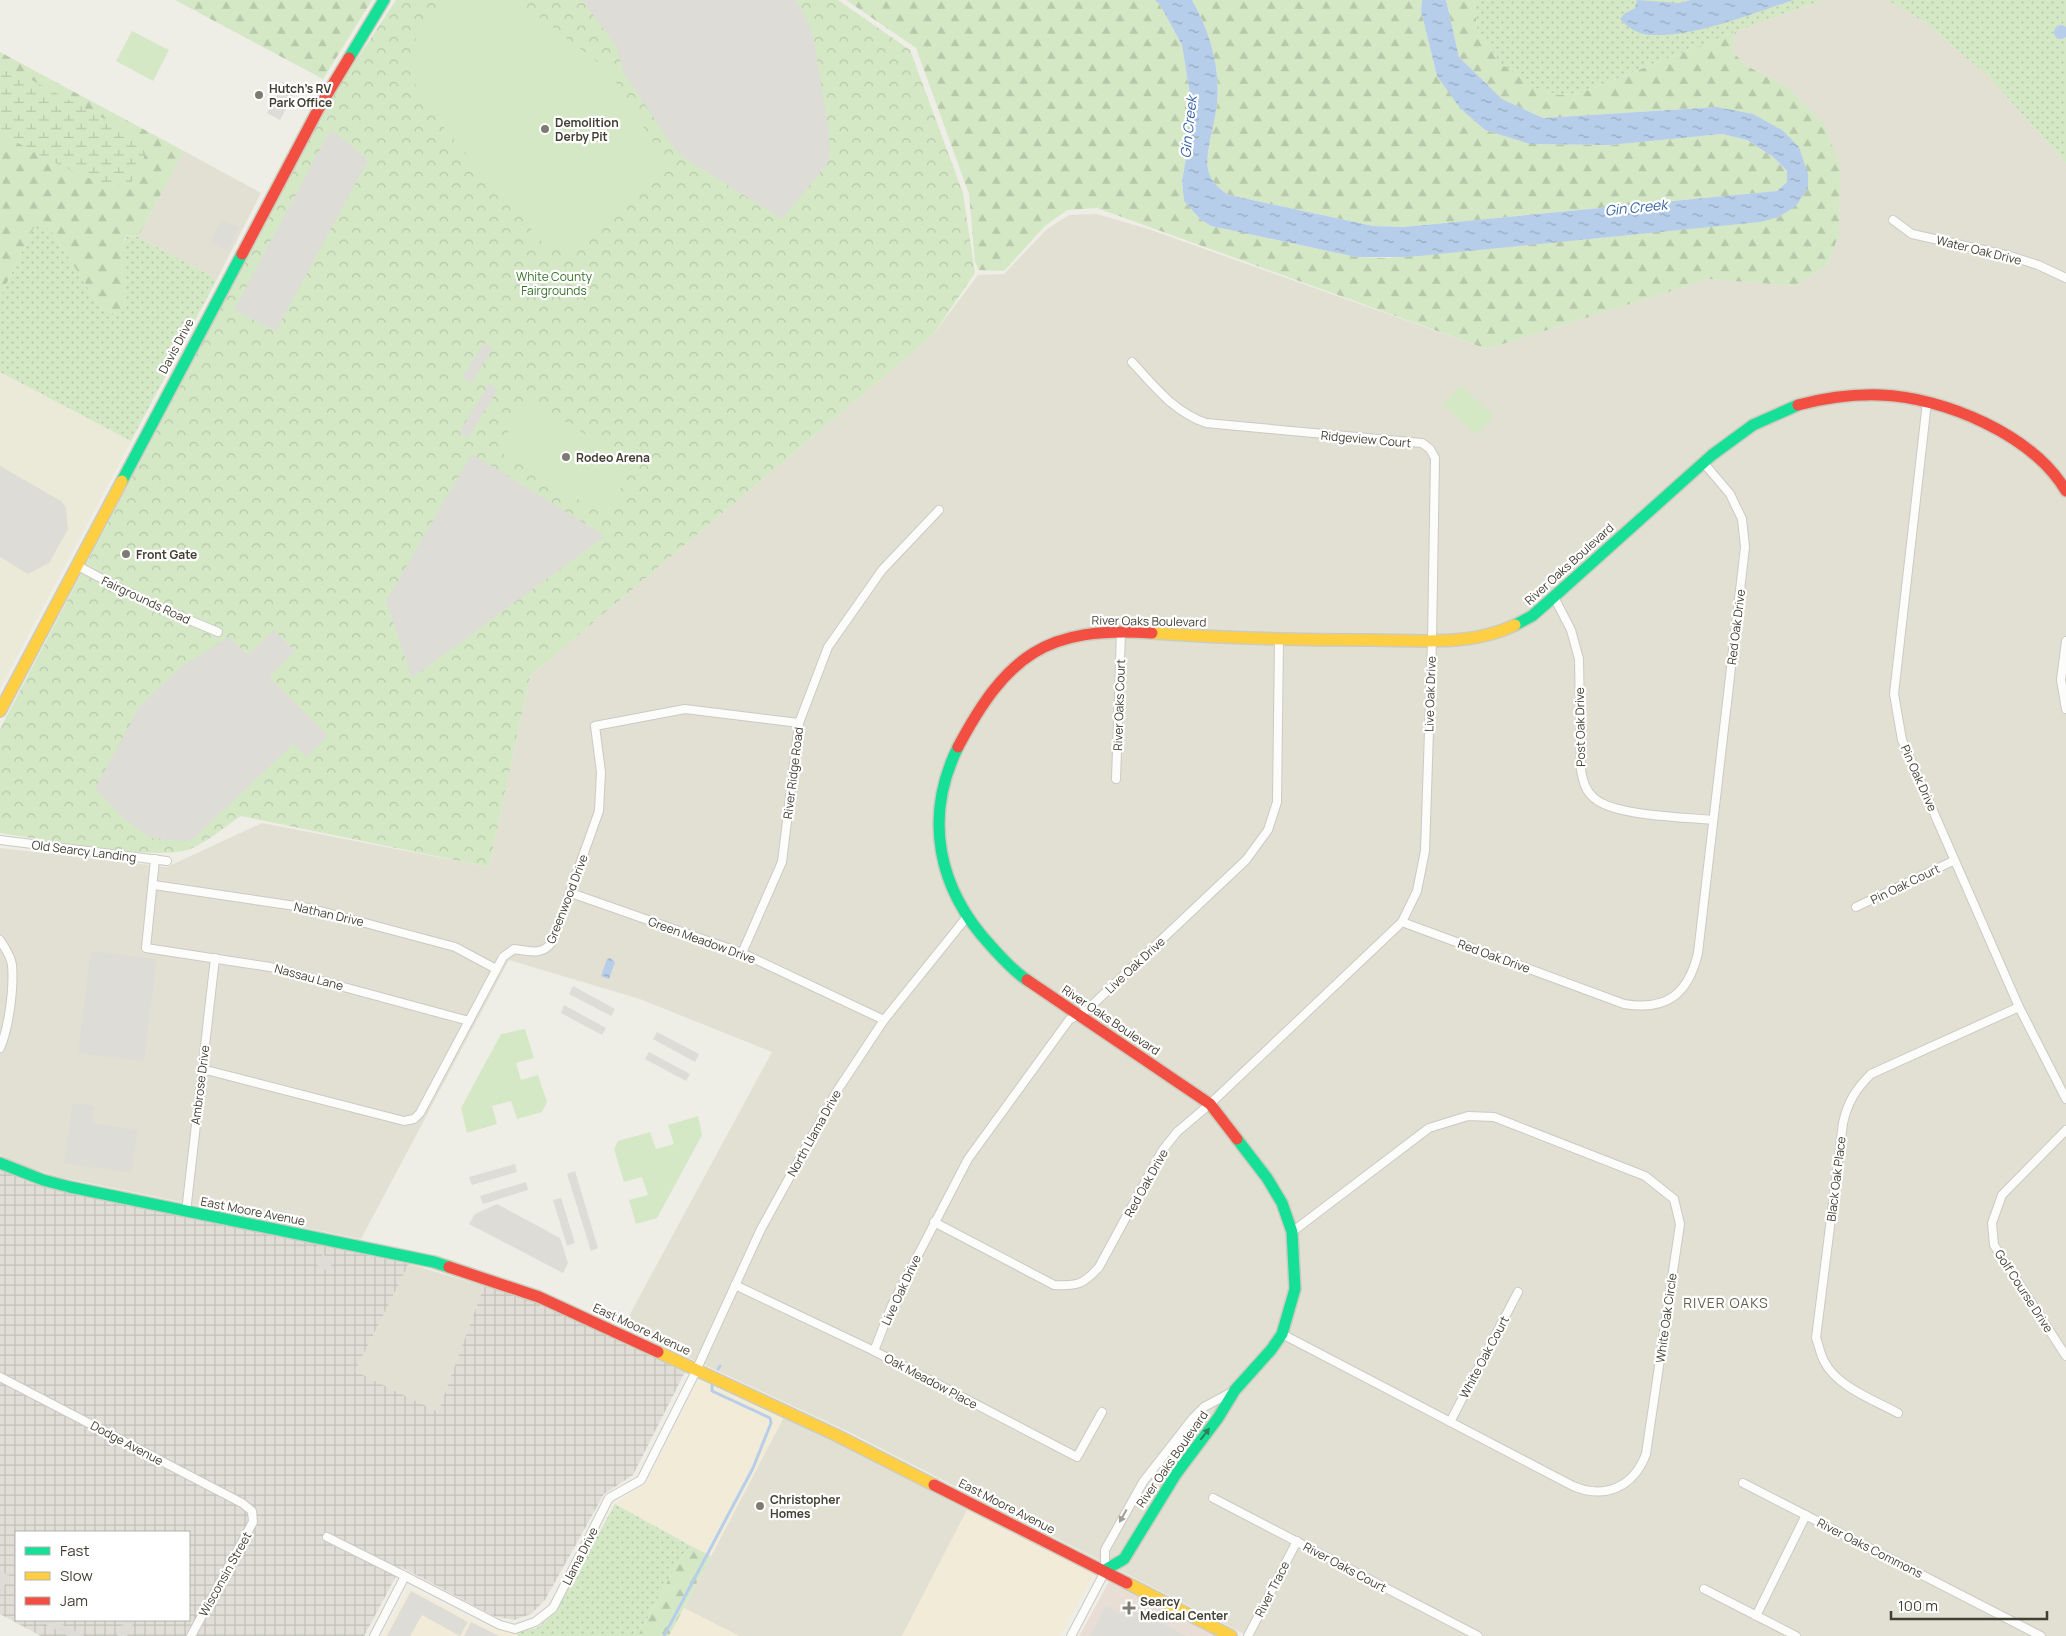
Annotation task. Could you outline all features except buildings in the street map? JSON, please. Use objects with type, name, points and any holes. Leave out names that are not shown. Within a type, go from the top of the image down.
[{"type":"street","name":"Davis Drive","points":[[1,704],[336,76],[384,0]]},
{"type":"street","name":"Water Oak Drive","points":[[1893,220],[1912,234],[2010,256],[2038,265],[2066,278]]},
{"type":"street","name":"Ridgeview Court","points":[[1132,362],[1174,407],[1190,418],[1206,423],[1422,444],[1430,448],[1435,458],[1432,641]]},
{"type":"street","name":"River Oaks Boulevard","points":[[1105,1570],[1124,1559],[1162,1493],[1218,1418],[1236,1390],[1272,1350],[1282,1334],[1296,1289],[1292,1232],[1282,1203],[1267,1178],[1210,1104],[1022,976],[993,952],[966,918],[949,882],[940,846],[938,814],[944,783],[960,746],[1001,679],[1022,662],[1054,642],[1084,633],[1121,632],[1279,640],[1432,641],[1487,636],[1510,628],[1532,616],[1703,462],[1737,436],[1770,416],[1825,398],[1856,395],[1897,396],[1927,402],[1970,417],[2013,439],[2040,459],[2063,485],[2066,492]]},
{"type":"street","name":"Pin Oak Drive","points":[[1927,402],[1894,694],[1902,740],[1953,861],[2019,1007],[2066,1099]]},
{"type":"street","name":"Red Oak Drive","points":[[934,1222],[1054,1285],[1074,1286],[1087,1280],[1099,1267],[1162,1151],[1177,1132],[1210,1104],[1402,922],[1624,1004],[1639,1006],[1665,1002],[1676,996],[1685,986],[1695,964],[1745,547],[1742,519],[1730,494],[1703,462]]},
{"type":"street","name":"River Ridge Road","points":[[742,953],[782,862],[799,723],[821,662],[836,632],[882,570],[939,510]]},
{"type":"street","name":"Fairgrounds Road","points":[[76,565],[144,601],[218,632]]},
{"type":"street","name":"Post Oak Drive","points":[[1554,597],[1571,630],[1579,659],[1581,770],[1584,785],[1594,798],[1609,807],[1627,811],[1712,820]]},
{"type":"street","name":"River Oaks Court","points":[[1116,779],[1121,632]]},
{"type":"street","name":"Live Oak Drive","points":[[874,1351],[892,1305],[934,1222],[977,1146],[1069,1020],[1088,1009],[1246,860],[1268,830],[1277,802],[1279,640]]},
{"type":"street","name":"Live Oak Drive","points":[[1402,922],[1417,891],[1425,851],[1432,641]]},
{"type":"street","points":[[2066,641],[2061,680],[2066,709]]},
{"type":"street","name":"Greenwood Drive","points":[[202,1069],[404,1121],[414,1119],[420,1112],[502,957],[514,949],[540,952],[547,949],[571,893],[599,811],[602,789],[595,726],[685,710],[799,723]]},
{"type":"street","name":"Old Searcy Landing","points":[[0,840],[168,861]]},
{"type":"street","points":[[154,885],[155,860]]},
{"type":"street","name":"Pin Oak Court","points":[[1856,907],[1953,861]]},
{"type":"street","name":"Nassau Lane","points":[[154,885],[146,948],[270,967],[469,1021]]},
{"type":"street","name":"Nathan Drive","points":[[154,885],[309,908],[455,947],[496,969]]},
{"type":"street","name":"Green Meadow Drive","points":[[571,893],[742,953],[884,1020]]},
{"type":"street","name":"North Llama Drive","points":[[697,1369],[762,1228],[837,1091],[884,1020],[966,918]]},
{"type":"street","points":[[0,940],[12,964],[12,978],[7,1025],[0,1048]]},
{"type":"street","name":"Ambrose Drive","points":[[186,1212],[215,958]]},
{"type":"street","name":"Black Oak Place","points":[[1898,1413],[1852,1388],[1836,1375],[1824,1362],[1816,1338],[1847,1104],[1855,1090],[1871,1074],[2019,1007]]},
{"type":"street","name":"White Oak Circle","points":[[1282,1334],[1583,1490],[1604,1492],[1614,1490],[1631,1480],[1646,1454],[1680,1224],[1674,1199],[1645,1176],[1494,1117],[1468,1116],[1429,1128],[1292,1232]]},
{"type":"street","name":"Golf Course Drive","points":[[2066,1130],[2002,1195],[1992,1223],[1994,1245],[2066,1356]]},
{"type":"street","name":"East Moore Avenue","points":[[0,1163],[43,1180],[186,1212],[326,1238],[434,1262],[538,1297],[836,1435],[1105,1570],[1231,1636]]},
{"type":"street","name":"Oak Meadow Place","points":[[735,1285],[874,1351],[1077,1458],[1102,1412]]},
{"type":"street","name":"White Oak Court","points":[[1450,1422],[1518,1292]]},
{"type":"street","name":"Llama Drive","points":[[328,1537],[500,1625],[515,1629],[535,1622],[554,1608],[609,1498],[641,1480],[697,1369]]},
{"type":"street","name":"Dodge Avenue","points":[[0,1377],[242,1503],[252,1511]]},
{"type":"street","name":"River Oaks Boulevard","points":[[1105,1570],[1105,1550],[1143,1482],[1193,1418],[1204,1407],[1236,1390]]},
{"type":"street","name":"River Oaks Commons","points":[[1743,1483],[2041,1636]]},
{"type":"street","name":"River Oaks Court","points":[[1213,1498],[1478,1636]]},
{"type":"street","name":"Wisconsin Street","points":[[191,1636],[253,1522],[252,1511]]},
{"type":"street","name":"River Oaks Commons","points":[[1756,1616],[1806,1515]]},
{"type":"street","name":"River Trace","points":[[1248,1636],[1297,1542]]},
{"type":"street","points":[[1071,1636],[1105,1570]]},
{"type":"street","points":[[374,1636],[405,1576]]},
{"type":"street","points":[[1704,1589],[1796,1636]]},
{"type":"shaded area","points":[[582,0],[795,0],[807,19],[814,40],[830,150],[828,163],[782,219],[686,159],[674,148],[624,73],[616,46]]},
{"type":"shaded area","points":[[1823,0],[1887,0],[1926,23],[1989,77],[2066,163],[2066,1636],[1248,1636],[849,1432],[623,1327],[772,1052],[640,999],[509,960],[361,1239],[60,1177],[19,1164],[0,1155],[0,848],[167,867],[262,823],[489,867],[530,676],[932,336],[978,275],[1004,274],[1047,229],[1069,215],[1097,214],[1148,229],[1487,349],[1709,279],[1796,286],[1828,264],[1839,234],[1786,86],[1745,65],[1733,52],[1733,39],[1737,31]]},
{"type":"shaded area","points":[[283,82],[297,89],[280,120],[267,113]]},
{"type":"shaded area","points":[[331,129],[368,160],[276,331],[234,310]]},
{"type":"shaded area","points":[[184,151],[261,193],[217,279],[138,237]]},
{"type":"shaded area","points":[[222,219],[239,228],[227,251],[210,242]]},
{"type":"shaded area","points":[[484,343],[493,348],[471,383],[462,378]]},
{"type":"shaded area","points":[[0,372],[131,441],[0,688]]},
{"type":"shaded area","points":[[489,384],[498,389],[468,438],[459,433]]},
{"type":"shaded area","points":[[472,454],[605,536],[412,678],[386,601]]},
{"type":"shaded area","points":[[0,466],[61,501],[66,508],[68,529],[49,563],[28,574],[0,557]]},
{"type":"shaded area","points":[[274,630],[295,651],[269,677],[328,736],[306,757],[293,744],[192,840],[179,841],[150,838],[121,816],[95,788],[140,706],[181,667],[229,637],[248,655]]},
{"type":"shaded area","points":[[91,951],[157,959],[144,1061],[78,1053]]},
{"type":"shaded area","points":[[573,986],[615,1009],[611,1016],[569,994]]},
{"type":"shaded area","points":[[564,1005],[606,1028],[602,1035],[561,1013]]},
{"type":"shaded area","points":[[657,1032],[699,1054],[695,1062],[653,1039]]},
{"type":"shaded area","points":[[649,1052],[690,1074],[686,1081],[645,1059]]},
{"type":"shaded area","points":[[73,1103],[94,1106],[92,1123],[138,1130],[131,1173],[64,1163]]},
{"type":"shaded area","points":[[515,1164],[517,1172],[472,1185],[469,1177]]},
{"type":"shaded area","points":[[0,1170],[33,1184],[409,1264],[355,1371],[438,1412],[484,1286],[527,1299],[685,1372],[633,1475],[604,1494],[545,1600],[531,1614],[514,1620],[494,1616],[401,1567],[364,1636],[41,1636],[0,1614]]},
{"type":"shaded area","points":[[575,1171],[598,1248],[591,1251],[567,1174]]},
{"type":"shaded area","points":[[526,1182],[528,1190],[483,1204],[480,1196]]},
{"type":"shaded area","points":[[561,1198],[575,1243],[567,1246],[553,1200]]},
{"type":"shaded area","points":[[497,1204],[560,1238],[568,1263],[563,1273],[469,1224],[475,1214]]},
{"type":"shaded area","points":[[323,1254],[333,1263],[327,1271],[317,1265]]},
{"type":"shaded area","points":[[409,1264],[484,1286],[438,1412],[355,1371]]},
{"type":"shaded area","points":[[700,1376],[785,1415],[711,1556],[615,1504],[646,1483]]},
{"type":"shaded area","name":"Christopher Homes","points":[[785,1415],[967,1510],[902,1636],[739,1636],[684,1608]]},
{"type":"shaded area","points":[[967,1510],[1094,1574],[1060,1636],[902,1636]]},
{"type":"shaded area","points":[[0,1571],[10,1576],[0,1594]]},
{"type":"shaded area","name":"Searcy Medical Center","points":[[1110,1580],[1216,1636],[1079,1636]]},
{"type":"shaded area","points":[[409,1588],[491,1629],[518,1632],[517,1636],[383,1636]]},
{"type":"shaded area","points":[[411,1591],[468,1622],[460,1636],[422,1615],[410,1636],[387,1636]]},
{"type":"shaded area","points":[[1129,1605],[1186,1636],[1090,1636],[1106,1606],[1123,1615]]},
{"type":"shaded area","points":[[684,1608],[739,1636],[669,1636]]},
{"type":"shaded area","points":[[39,1621],[55,1621],[85,1636],[68,1636]]},
{"type":"shaded area","points":[[124,1621],[134,1621],[127,1636],[117,1636]]},
{"type":"shaded area","points":[[471,1622],[499,1636],[464,1636]]},
{"type":"green space","points":[[175,0],[372,0],[323,79]]},
{"type":"green space","name":"White County Fairgrounds","points":[[396,0],[838,0],[910,50],[963,193],[975,273],[932,336],[530,676],[489,867],[241,816],[197,846],[174,852],[152,853],[98,848],[0,833],[0,729],[328,103]]},
{"type":"green space","name":"Demolition Derby Pit","points":[[447,0],[516,0],[609,71],[665,162],[600,232],[570,247],[545,245],[417,96],[414,67],[415,42],[425,20]]},
{"type":"green space","points":[[846,0],[1155,0],[1160,5],[1182,45],[1190,94],[1189,141],[1182,181],[1184,201],[1200,219],[1211,226],[1356,257],[1386,258],[1779,217],[1804,195],[1808,174],[1717,107],[1543,118],[1502,99],[1459,57],[1446,0],[1474,0],[1477,29],[1500,63],[1536,88],[1559,95],[1581,93],[1737,31],[1733,39],[1733,52],[1745,65],[1786,86],[1825,125],[1840,168],[1839,234],[1828,264],[1796,286],[1709,279],[1487,349],[1097,208],[1067,210],[1045,226],[1004,271],[979,270],[975,262],[969,194],[916,48]]},
{"type":"green space","points":[[1192,0],[1422,0],[1421,11],[1437,76],[1485,130],[1531,144],[1610,145],[1722,134],[1747,140],[1773,157],[1787,172],[1787,182],[1777,191],[1403,227],[1373,226],[1229,195],[1216,184],[1208,169],[1210,140],[1216,111],[1216,68],[1210,40]]},
{"type":"green space","points":[[1474,0],[1823,0],[1737,31],[1581,93],[1559,95],[1536,89],[1500,63],[1477,29]]},
{"type":"green space","points":[[1887,0],[2066,0],[2066,163],[1989,77],[1926,23]]},
{"type":"green space","points":[[132,31],[169,50],[153,81],[116,61]]},
{"type":"green space","points":[[0,52],[184,151],[138,237],[127,235],[124,240],[126,289],[122,306],[116,314],[106,311],[97,302],[53,233],[41,223],[35,226],[30,235],[0,297]]},
{"type":"green space","points":[[0,63],[133,134],[145,152],[142,166],[135,179],[127,184],[116,185],[83,176],[0,133]]},
{"type":"green space","points":[[41,222],[53,233],[97,302],[106,311],[116,314],[123,305],[126,295],[122,254],[127,236],[138,237],[217,279],[131,441],[0,372],[0,297],[30,235],[35,226]]},
{"type":"green space","points":[[1461,385],[1494,416],[1476,435],[1443,405]]},
{"type":"green space","name":"Rodeo Arena","points":[[528,399],[635,465],[604,515],[497,450]]},
{"type":"green space","points":[[525,1029],[534,1058],[516,1063],[521,1080],[538,1075],[547,1102],[542,1112],[517,1119],[511,1101],[492,1106],[497,1124],[467,1133],[461,1108],[501,1034]]},
{"type":"green space","points":[[698,1116],[702,1135],[657,1218],[636,1224],[629,1200],[648,1195],[642,1177],[624,1182],[614,1149],[618,1141],[650,1132],[656,1149],[674,1144],[668,1125]]},
{"type":"green space","points":[[615,1504],[691,1546],[678,1562],[638,1636],[517,1636],[518,1632],[537,1628],[556,1611]]},
{"type":"green space","points":[[691,1546],[711,1556],[669,1636],[638,1636],[678,1562]]},
{"type":"water","name":"Gin Creek","points":[[1155,0],[1192,0],[1205,26],[1216,68],[1217,82],[1216,111],[1207,163],[1211,177],[1229,195],[1373,226],[1403,227],[1777,191],[1787,182],[1787,171],[1773,157],[1747,140],[1722,134],[1610,145],[1530,144],[1485,130],[1460,108],[1437,76],[1421,11],[1422,0],[1446,0],[1459,57],[1502,99],[1543,118],[1717,107],[1753,114],[1782,130],[1799,147],[1808,174],[1808,188],[1796,206],[1779,217],[1760,222],[1409,257],[1356,257],[1211,226],[1200,219],[1184,201],[1182,181],[1189,141],[1190,94],[1182,45],[1160,5]]},
{"type":"water","points":[[1637,0],[1679,3],[1691,0],[1794,0],[1723,24],[1667,35],[1649,35],[1633,30],[1620,19],[1624,14],[1635,8]]},
{"type":"water","points":[[2061,25],[2066,27],[2066,37],[2061,39],[2056,37],[2054,32],[2056,27]]},
{"type":"water","points":[[610,958],[615,962],[609,979],[601,976],[607,959]]},
{"type":"waterway","points":[[664,1636],[753,1468],[771,1423],[770,1418],[712,1391],[712,1383]]},
{"type":"traffic: fast","points":[[349,58],[384,0]]},
{"type":"traffic: fast","points":[[122,481],[242,254]]},
{"type":"traffic: fast","points":[[1515,625],[1532,616],[1712,455],[1753,425],[1798,405]]},
{"type":"traffic: fast","points":[[958,747],[947,774],[941,800],[939,826],[941,852],[948,877],[959,901],[973,924],[1004,960],[1027,980]]},
{"type":"traffic: fast","points":[[1105,1570],[1124,1559],[1176,1474],[1218,1418],[1235,1390],[1271,1350],[1282,1334],[1295,1289],[1292,1232],[1282,1203],[1267,1178],[1237,1139]]},
{"type":"traffic: fast","points":[[0,1163],[43,1180],[70,1187],[434,1262],[449,1267]]},
{"type":"traffic: slow","points":[[0,711],[122,481]]},
{"type":"traffic: slow","points":[[1152,633],[1288,639],[1444,641],[1480,637],[1515,625]]},
{"type":"traffic: slow","points":[[658,1352],[836,1435],[934,1485]]},
{"type":"traffic: slow","points":[[1127,1583],[1231,1636]]},
{"type":"traffic: jam","points":[[242,254],[320,106],[349,58]]},
{"type":"traffic: jam","points":[[1798,405],[1839,397],[1880,395],[1905,397],[1958,411],[2010,437],[2032,453],[2051,471],[2066,491]]},
{"type":"traffic: jam","points":[[958,747],[976,715],[994,689],[1013,669],[1034,653],[1057,642],[1084,635],[1115,632],[1152,633]]},
{"type":"traffic: jam","points":[[1027,980],[1210,1104],[1237,1139]]},
{"type":"traffic: jam","points":[[449,1267],[539,1297],[658,1352]]},
{"type":"traffic: jam","points":[[934,1485],[1127,1583]]},
{"type":"place","name":"Hutch's RV Park Office","points":[[259,95]]},
{"type":"place","name":"Demolition Derby Pit","points":[[545,129]]},
{"type":"place","name":"Rodeo Arena","points":[[566,457]]},
{"type":"place","name":"Front Gate","points":[[126,554]]},
{"type":"place","name":"Christopher Homes","points":[[760,1506]]},
{"type":"place","name":"Searcy Medical Center","points":[[1129,1608]]},
{"type":"district","name":"RIVER OAKS","points":[[1726,1302]]}]
